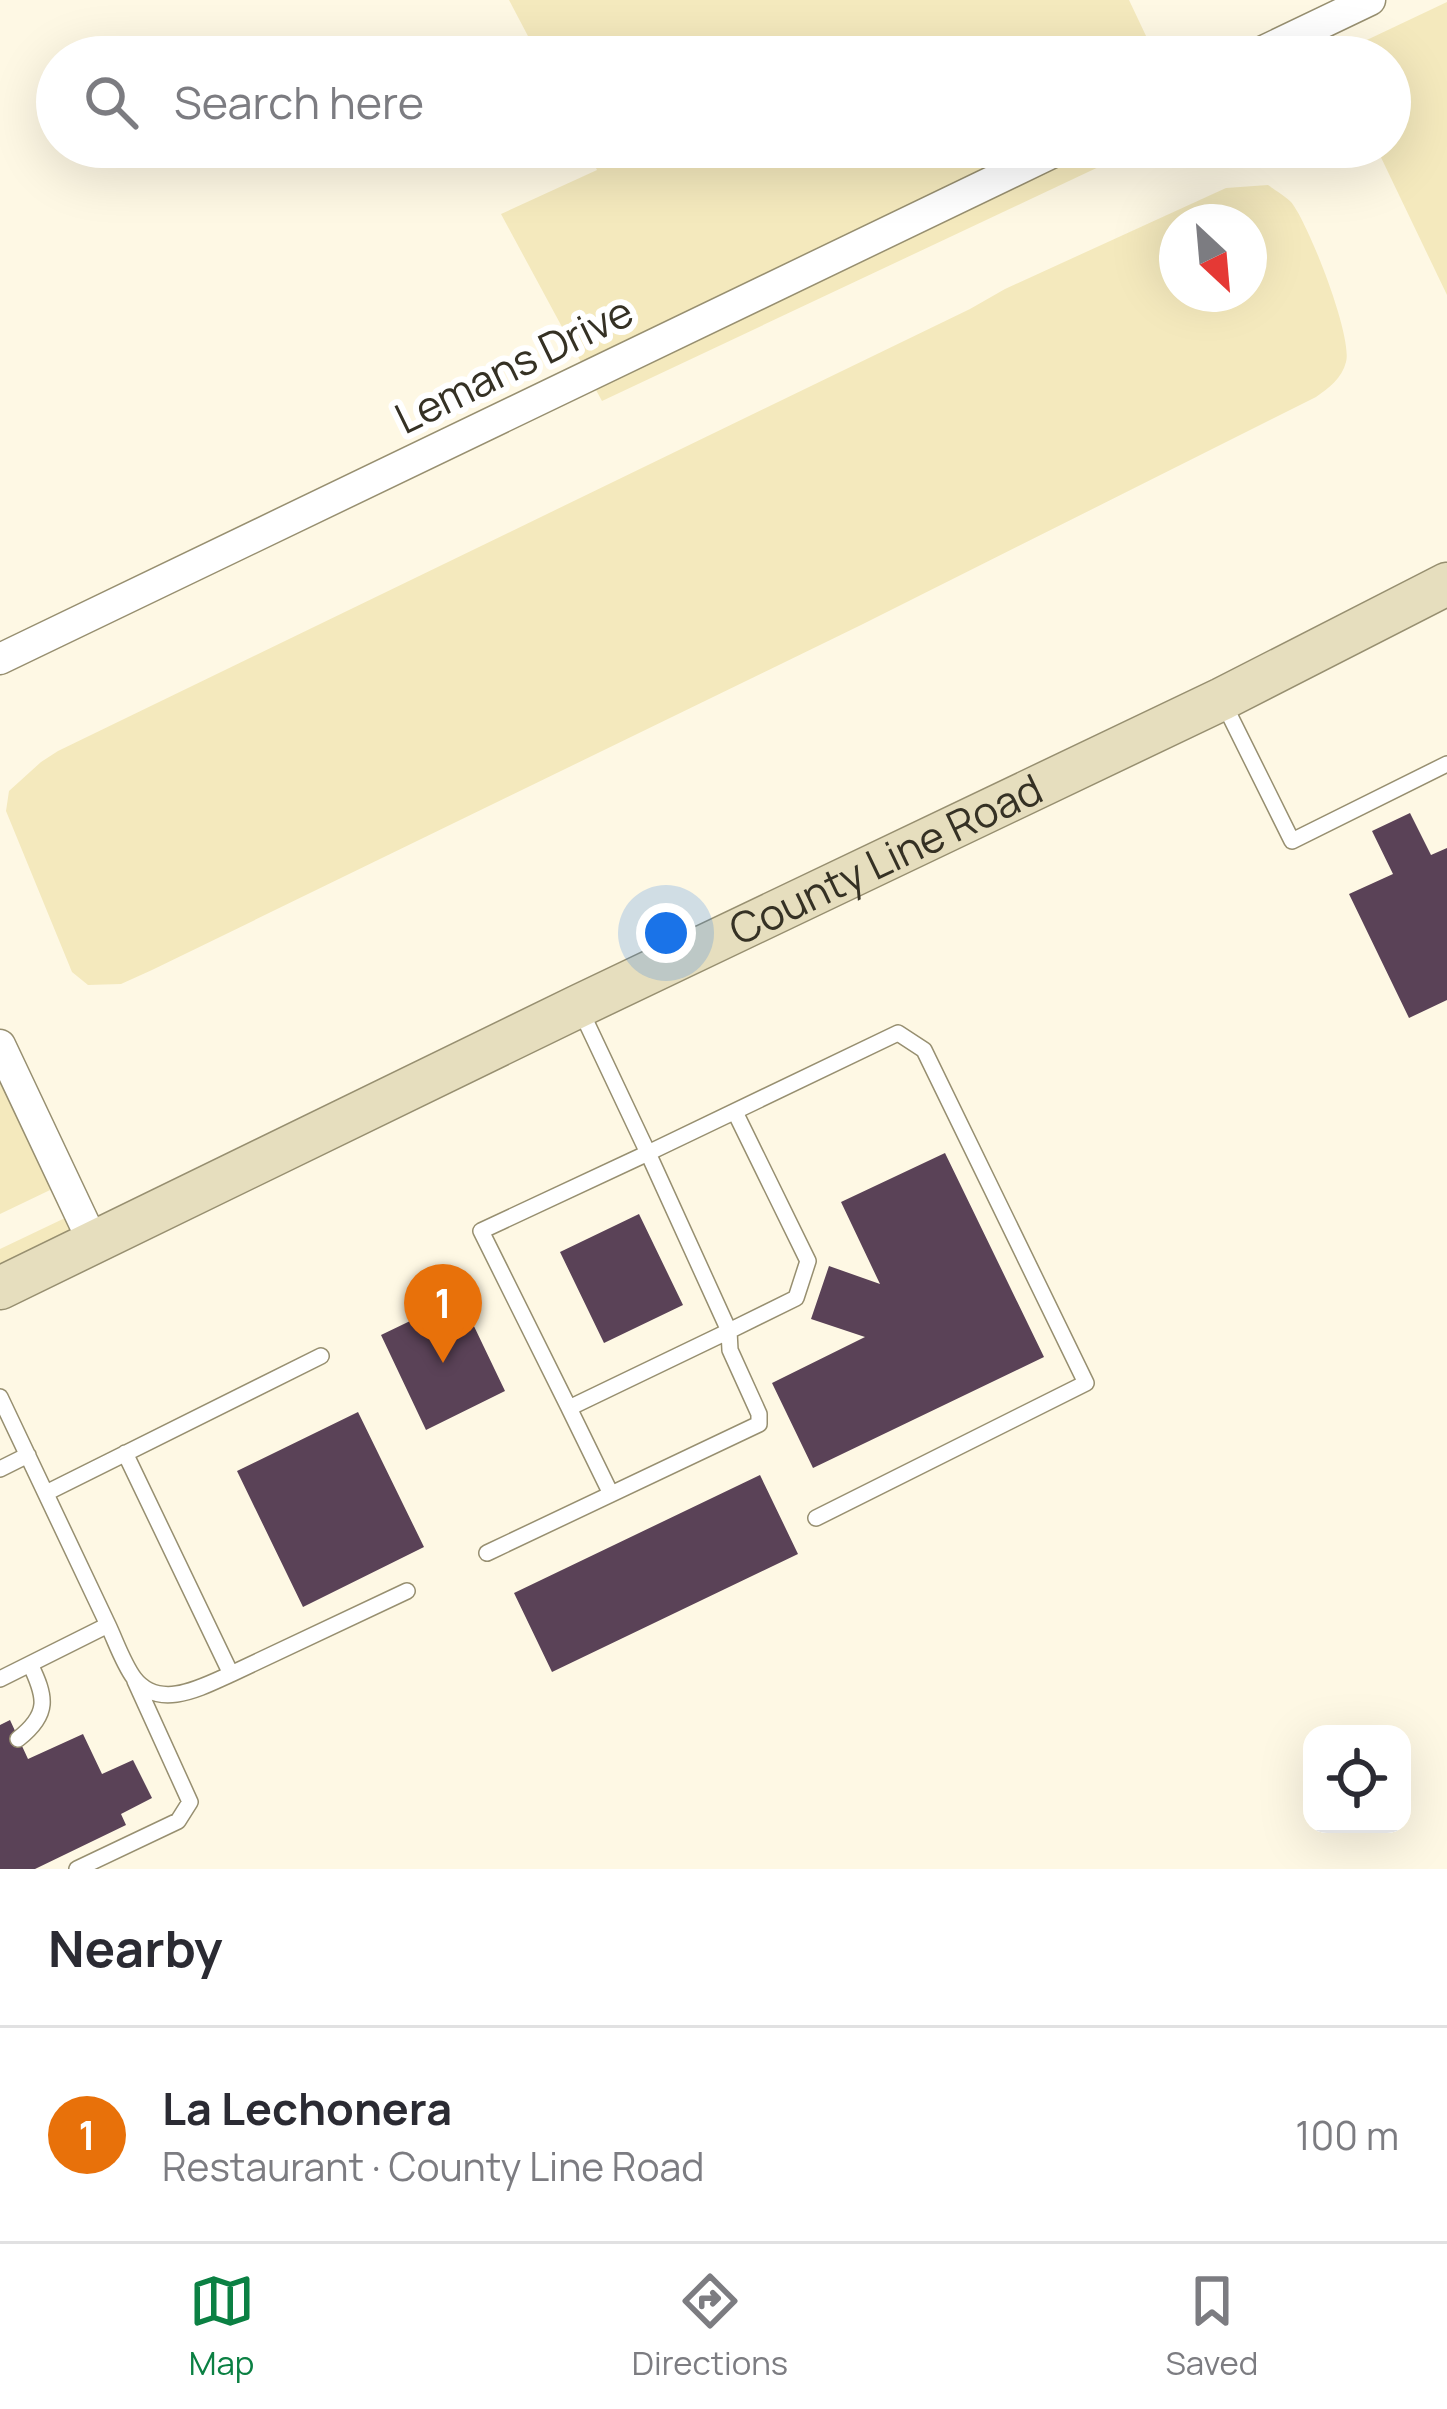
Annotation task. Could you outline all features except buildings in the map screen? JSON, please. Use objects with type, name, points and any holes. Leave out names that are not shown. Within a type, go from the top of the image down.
[{"type":"main road","name":"County Line Road","points":[[0,1288],[1222,700],[1447,584]]},
{"type":"street","points":[[1295,36],[1370,0]]},
{"type":"street","name":"Lemans Drive","points":[[0,659],[1020,168]]},
{"type":"street","points":[[0,1046],[94,1244]]},
{"type":"lane","points":[[1222,700],[1292,841],[1447,764]]},
{"type":"lane","points":[[487,1553],[759,1424],[759,1414],[730,1350],[729,1331],[579,1006]]},
{"type":"lane","points":[[611,1494],[482,1231],[898,1033],[924,1050],[1086,1382],[816,1518]]},
{"type":"lane","points":[[568,1408],[796,1298],[808,1261],[735,1112]]},
{"type":"lane","points":[[46,1493],[321,1356]]},
{"type":"lane","points":[[0,1397],[190,1802],[178,1821],[77,1869]]},
{"type":"lane","points":[[125,1453],[231,1674]]},
{"type":"lane","points":[[0,1469],[28,1456]]},
{"type":"lane","points":[[135,1679],[154,1693],[192,1692],[407,1591]]},
{"type":"lane","points":[[0,1679],[108,1625]]},
{"type":"lane","points":[[18,1738],[33,1727],[43,1707],[43,1690],[30,1664]]},
{"type":"shaded area","points":[[509,0],[1129,0],[1146,36],[528,36]]},
{"type":"shaded area","points":[[1447,2],[1447,295],[1386,168],[1411,168],[1411,36],[1375,36]]},
{"type":"shaded area","points":[[1096,168],[602,401],[501,214],[597,170]]},
{"type":"shaded area","points":[[1268,185],[1299,214],[1336,306],[1346,349],[1341,373],[1316,397],[861,625],[152,970],[121,984],[88,985],[72,972],[6,811],[9,791],[41,762],[1005,289],[1159,219],[1159,312],[1267,312],[1267,204],[1191,204],[1226,188]]},
{"type":"shaded area","points":[[0,1038],[71,1180],[0,1214]]},
{"type":"shaded area","points":[[86,1208],[93,1223],[0,1268],[0,1249]]},
{"type":"place","name":"La Lechonera","points":[[443,1363]]}]
